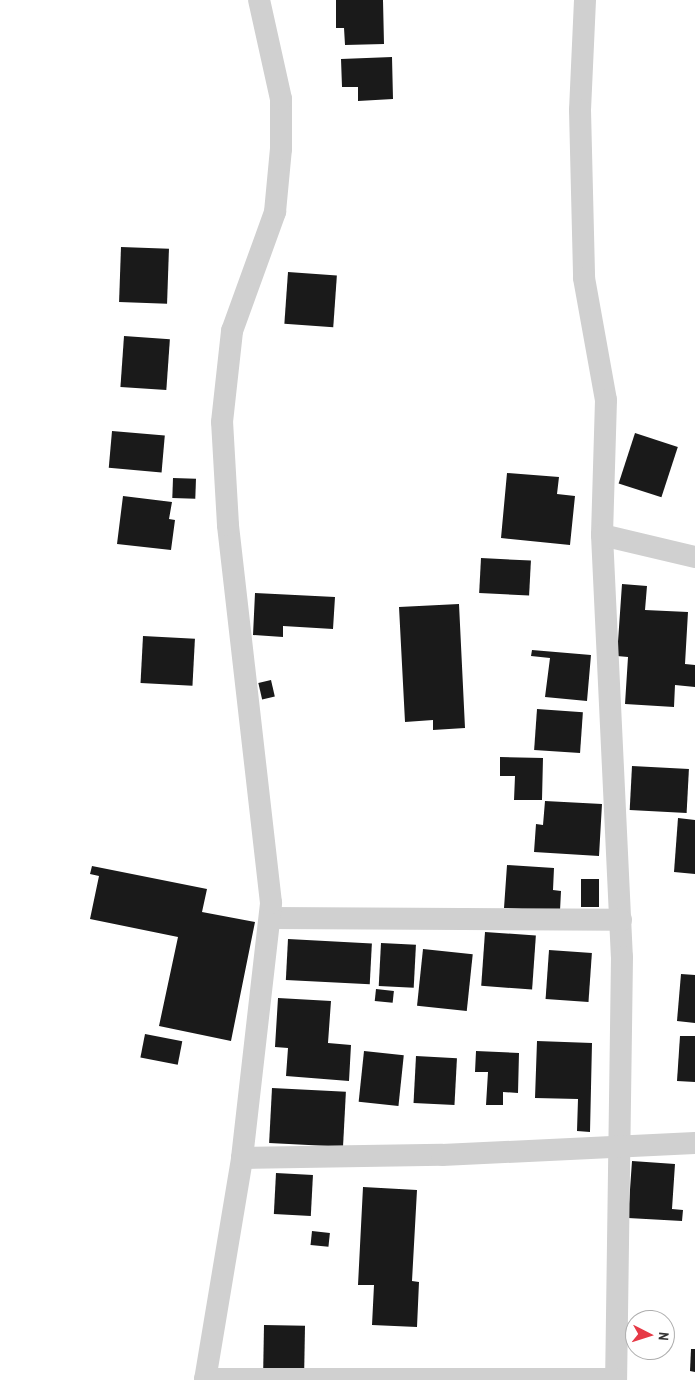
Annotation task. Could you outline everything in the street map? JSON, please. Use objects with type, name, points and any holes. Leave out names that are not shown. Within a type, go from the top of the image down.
[{"type":"street","points":[[259,0],[281,99],[281,149],[275,212],[232,331],[222,422],[228,526],[270,918],[242,1158],[205,1380],[616,1379],[621,920],[602,535],[606,400],[584,278],[580,110],[585,0]]},
{"type":"street","points":[[602,535],[695,556]]},
{"type":"street","points":[[270,918],[621,920]]},
{"type":"street","points":[[242,1158],[442,1156],[620,1143],[695,1142]]},
{"type":"building","points":[[336,0],[383,0],[384,44],[345,45],[344,28],[336,28]]},
{"type":"building","points":[[392,57],[393,99],[358,101],[358,87],[342,87],[341,59]]},
{"type":"building","points":[[121,247],[169,249],[167,304],[119,302]]},
{"type":"building","points":[[288,272],[337,275],[333,327],[284,324]]},
{"type":"building","points":[[124,336],[170,339],[166,390],[120,387]]},
{"type":"building","points":[[112,431],[165,436],[162,472],[109,468]]},
{"type":"building","points":[[635,433],[678,447],[661,497],[619,483]]},
{"type":"building","points":[[507,473],[559,477],[557,494],[575,496],[570,545],[501,538]]},
{"type":"building","points":[[173,478],[196,479],[195,499],[172,498]]},
{"type":"building","points":[[123,496],[172,502],[169,519],[175,520],[171,550],[117,544]]},
{"type":"building","points":[[481,558],[531,561],[529,596],[479,593]]},
{"type":"building","points":[[622,584],[647,586],[645,610],[688,612],[685,664],[695,665],[695,687],[675,685],[674,707],[625,704],[628,657],[617,656]]},
{"type":"building","points":[[255,593],[335,597],[333,629],[283,626],[283,637],[253,635]]},
{"type":"building","points":[[459,604],[465,728],[433,730],[433,720],[405,722],[399,607]]},
{"type":"building","points":[[143,636],[195,639],[192,686],[141,683]]},
{"type":"building","points":[[532,650],[591,655],[587,701],[545,697],[550,658],[531,656]]},
{"type":"building","points":[[271,680],[275,697],[262,699],[258,683]]},
{"type":"building","points":[[537,709],[583,712],[580,753],[534,750]]},
{"type":"building","points":[[500,757],[543,758],[542,800],[514,800],[515,776],[500,776]]},
{"type":"building","points":[[632,766],[689,769],[687,813],[630,810]]},
{"type":"building","points":[[545,801],[602,804],[599,856],[534,852],[536,824],[543,825]]},
{"type":"building","points":[[678,818],[695,820],[695,874],[674,872]]},
{"type":"building","points":[[507,865],[554,868],[553,890],[561,891],[560,911],[504,908]]},
{"type":"building","points":[[92,866],[207,889],[202,912],[255,922],[231,1041],[159,1026],[178,937],[90,919],[99,876],[90,874]]},
{"type":"building","points":[[581,879],[599,879],[599,907],[581,907]]},
{"type":"building","points":[[485,932],[536,936],[532,989],[481,986]]},
{"type":"building","points":[[288,939],[372,943],[370,984],[286,980]]},
{"type":"building","points":[[381,943],[416,945],[414,988],[379,986]]},
{"type":"building","points":[[423,949],[473,954],[467,1011],[417,1006]]},
{"type":"building","points":[[549,950],[592,953],[588,1002],[546,999]]},
{"type":"building","points":[[681,974],[695,975],[695,1023],[677,1021]]},
{"type":"building","points":[[376,989],[394,991],[393,1003],[375,1001]]},
{"type":"building","points":[[278,998],[331,1001],[328,1043],[351,1045],[349,1081],[286,1076],[288,1048],[275,1047]]},
{"type":"building","points":[[145,1034],[182,1041],[178,1065],[140,1058]]},
{"type":"building","points":[[680,1036],[695,1036],[695,1082],[677,1081]]},
{"type":"building","points":[[537,1041],[592,1043],[590,1132],[577,1131],[578,1099],[535,1098]]},
{"type":"building","points":[[364,1051],[404,1055],[398,1106],[359,1102]]},
{"type":"building","points":[[476,1051],[519,1053],[518,1093],[503,1092],[503,1105],[486,1105],[488,1072],[475,1072]]},
{"type":"building","points":[[416,1056],[457,1058],[454,1105],[414,1103]]},
{"type":"building","points":[[272,1088],[346,1092],[343,1147],[269,1143]]},
{"type":"building","points":[[632,1161],[675,1164],[672,1209],[683,1210],[682,1221],[628,1218]]},
{"type":"building","points":[[276,1173],[313,1175],[311,1216],[274,1214]]},
{"type":"building","points":[[363,1187],[417,1190],[412,1281],[419,1282],[417,1327],[372,1325],[374,1285],[358,1285]]},
{"type":"building","points":[[312,1231],[330,1233],[328,1247],[311,1245]]},
{"type":"building","points":[[264,1325],[305,1326],[304,1370],[263,1369]]},
{"type":"building","points":[[691,1349],[695,1349],[695,1372],[690,1371]]}]
